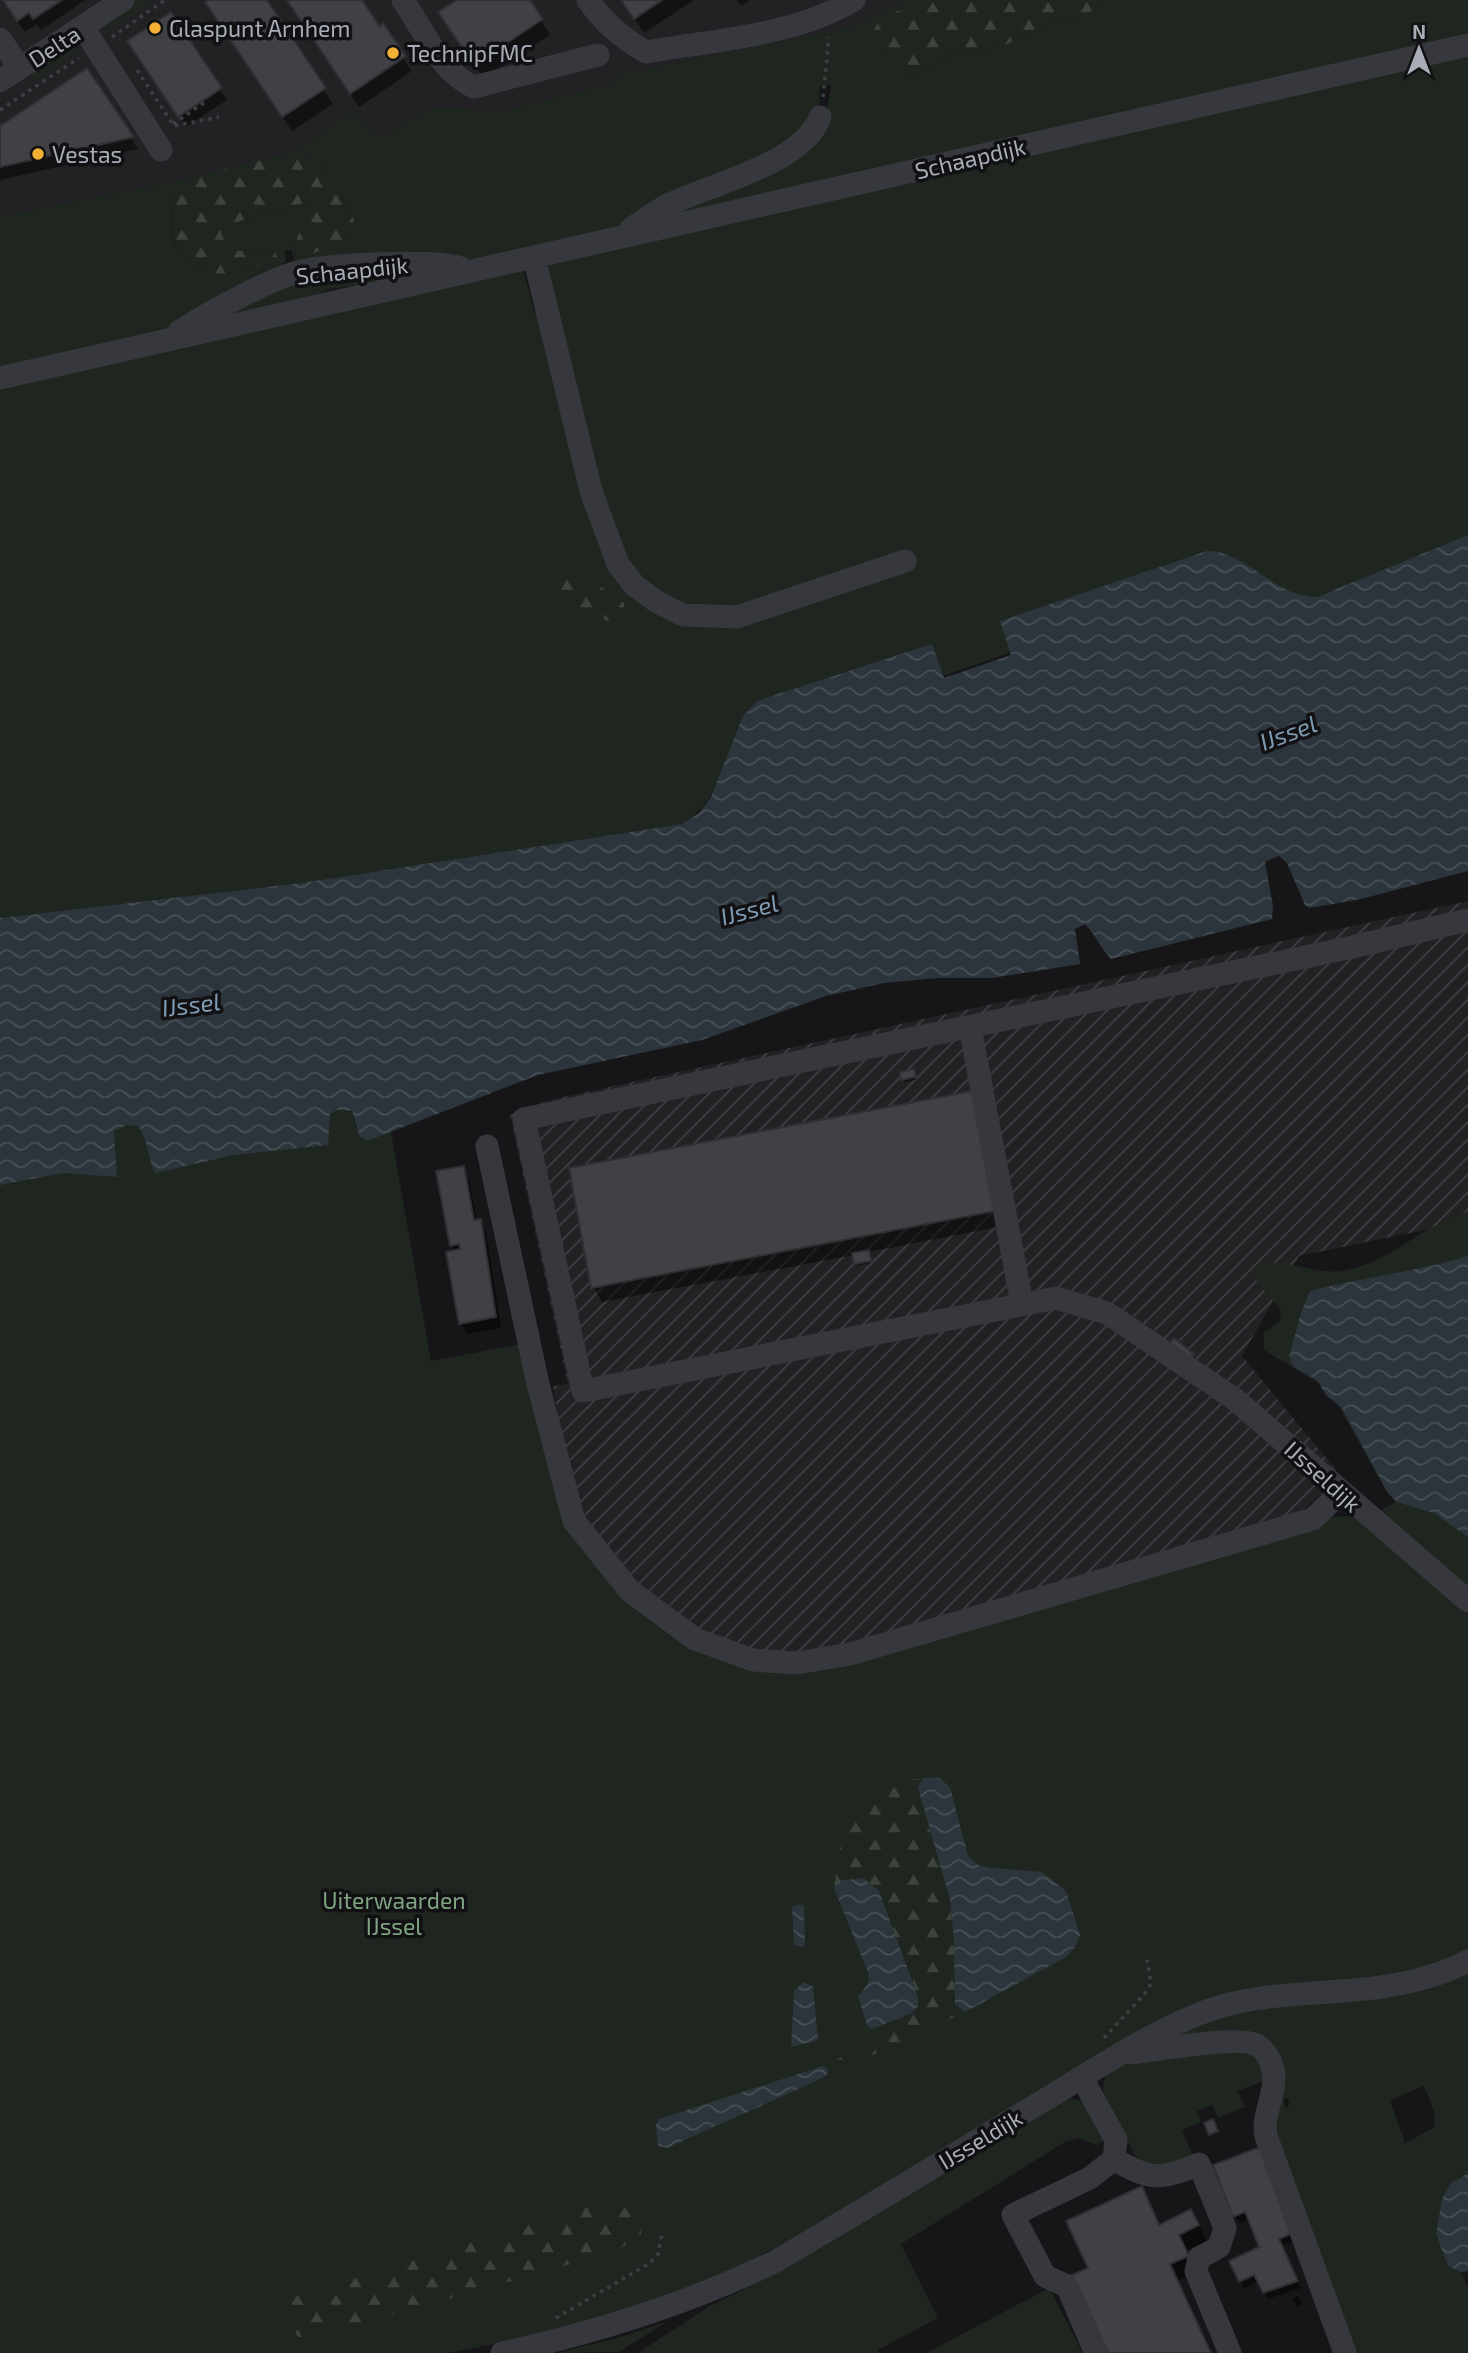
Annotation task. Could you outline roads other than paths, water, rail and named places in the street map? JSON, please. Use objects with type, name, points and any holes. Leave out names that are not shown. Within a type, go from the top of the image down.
[{"type":"street","name":"Delta","points":[[0,81],[122,0]]},
{"type":"street","points":[[403,0],[442,58],[462,82],[474,87],[598,55]]},
{"type":"street","points":[[588,0],[599,16],[629,43],[646,52],[792,26],[832,13],[854,0]]},
{"type":"street","points":[[83,27],[161,150]]},
{"type":"street","name":"Delta","points":[[0,39],[20,68]]},
{"type":"street","name":"Schaapdijk","points":[[0,378],[1468,45]]},
{"type":"street","points":[[617,238],[667,206],[774,160],[797,146],[817,126],[820,117]]},
{"type":"street","points":[[534,257],[591,491],[618,564],[634,585],[657,602],[683,615],[737,617],[905,561]]},
{"type":"street","name":"Schaapdijk","points":[[165,342],[195,321],[293,273],[417,263],[450,265],[471,271]]},
{"type":"street","points":[[1022,1304],[970,1027],[1468,920]]},
{"type":"street","name":"IJsseldijk","points":[[970,1027],[524,1119],[583,1391],[833,1345],[1055,1298],[1107,1313],[1236,1400],[1468,1601]]},
{"type":"street","points":[[487,1146],[541,1397],[574,1521],[630,1591],[695,1639],[753,1660],[797,1663],[850,1654],[1313,1519],[1342,1492]]},
{"type":"street","name":"IJsseldijk","points":[[502,2353],[616,2325],[737,2280],[786,2255],[1082,2078],[1195,2015],[1247,2001],[1375,1991],[1425,1980],[1468,1961]]},
{"type":"street","points":[[1123,2054],[1227,2042],[1256,2045],[1265,2052],[1274,2077],[1266,2136],[1345,2353]]},
{"type":"street","points":[[1082,2078],[1116,2140],[1114,2160],[1090,2178],[1013,2215],[1045,2276],[1067,2286],[1096,2353]]},
{"type":"street","points":[[1114,2160],[1139,2174],[1155,2178],[1167,2177],[1199,2164],[1225,2228],[1219,2247],[1199,2258],[1196,2271],[1230,2353]]},
{"type":"water","name":"IJssel","points":[[1468,535],[1468,871],[1361,899],[1310,908],[1305,905],[1287,863],[1279,856],[1265,862],[1273,906],[1272,919],[1111,959],[1085,924],[1075,929],[1080,964],[992,978],[938,978],[884,983],[826,996],[702,1040],[538,1075],[367,1141],[360,1137],[352,1111],[336,1110],[330,1114],[328,1145],[234,1155],[155,1173],[141,1131],[138,1126],[127,1125],[114,1131],[117,1177],[63,1173],[0,1185],[0,918],[301,883],[682,824],[699,813],[711,797],[743,716],[757,701],[932,644],[944,678],[1011,655],[1000,621],[1207,551],[1236,559],[1287,590],[1317,597]]},
{"type":"water","points":[[1468,1256],[1468,1537],[1434,1513],[1397,1502],[1387,1492],[1342,1408],[1326,1395],[1317,1380],[1294,1367],[1289,1357],[1310,1291]]},
{"type":"water","points":[[938,1777],[950,1787],[968,1856],[978,1865],[1042,1872],[1066,1891],[1080,1935],[1075,1947],[1066,1957],[965,2012],[955,2004],[950,1900],[918,1788],[923,1778]]},
{"type":"water","points":[[864,1878],[879,1891],[918,1997],[918,2006],[912,2013],[872,2029],[867,2026],[858,1996],[868,1984],[869,1975],[834,1888],[838,1881]]},
{"type":"water","points":[[800,1904],[804,1906],[805,1945],[802,1947],[794,1945],[792,1907]]},
{"type":"water","points":[[804,1982],[813,1987],[818,2040],[791,2047],[794,1991]]},
{"type":"water","points":[[823,2066],[828,2069],[827,2075],[816,2081],[667,2148],[658,2146],[656,2125],[659,2119]]},
{"type":"water","points":[[1468,2173],[1468,2271],[1461,2272],[1448,2266],[1436,2234],[1442,2199],[1450,2184]]},
{"type":"place","name":"Glaspunt Arnhem","points":[[155,28]]},
{"type":"place","name":"TechnipFMC","points":[[393,53]]},
{"type":"place","name":"Vestas","points":[[38,154]]},
{"type":"park label","name":"Uiterwaarden IJssel","points":[[394,1913]]}]
